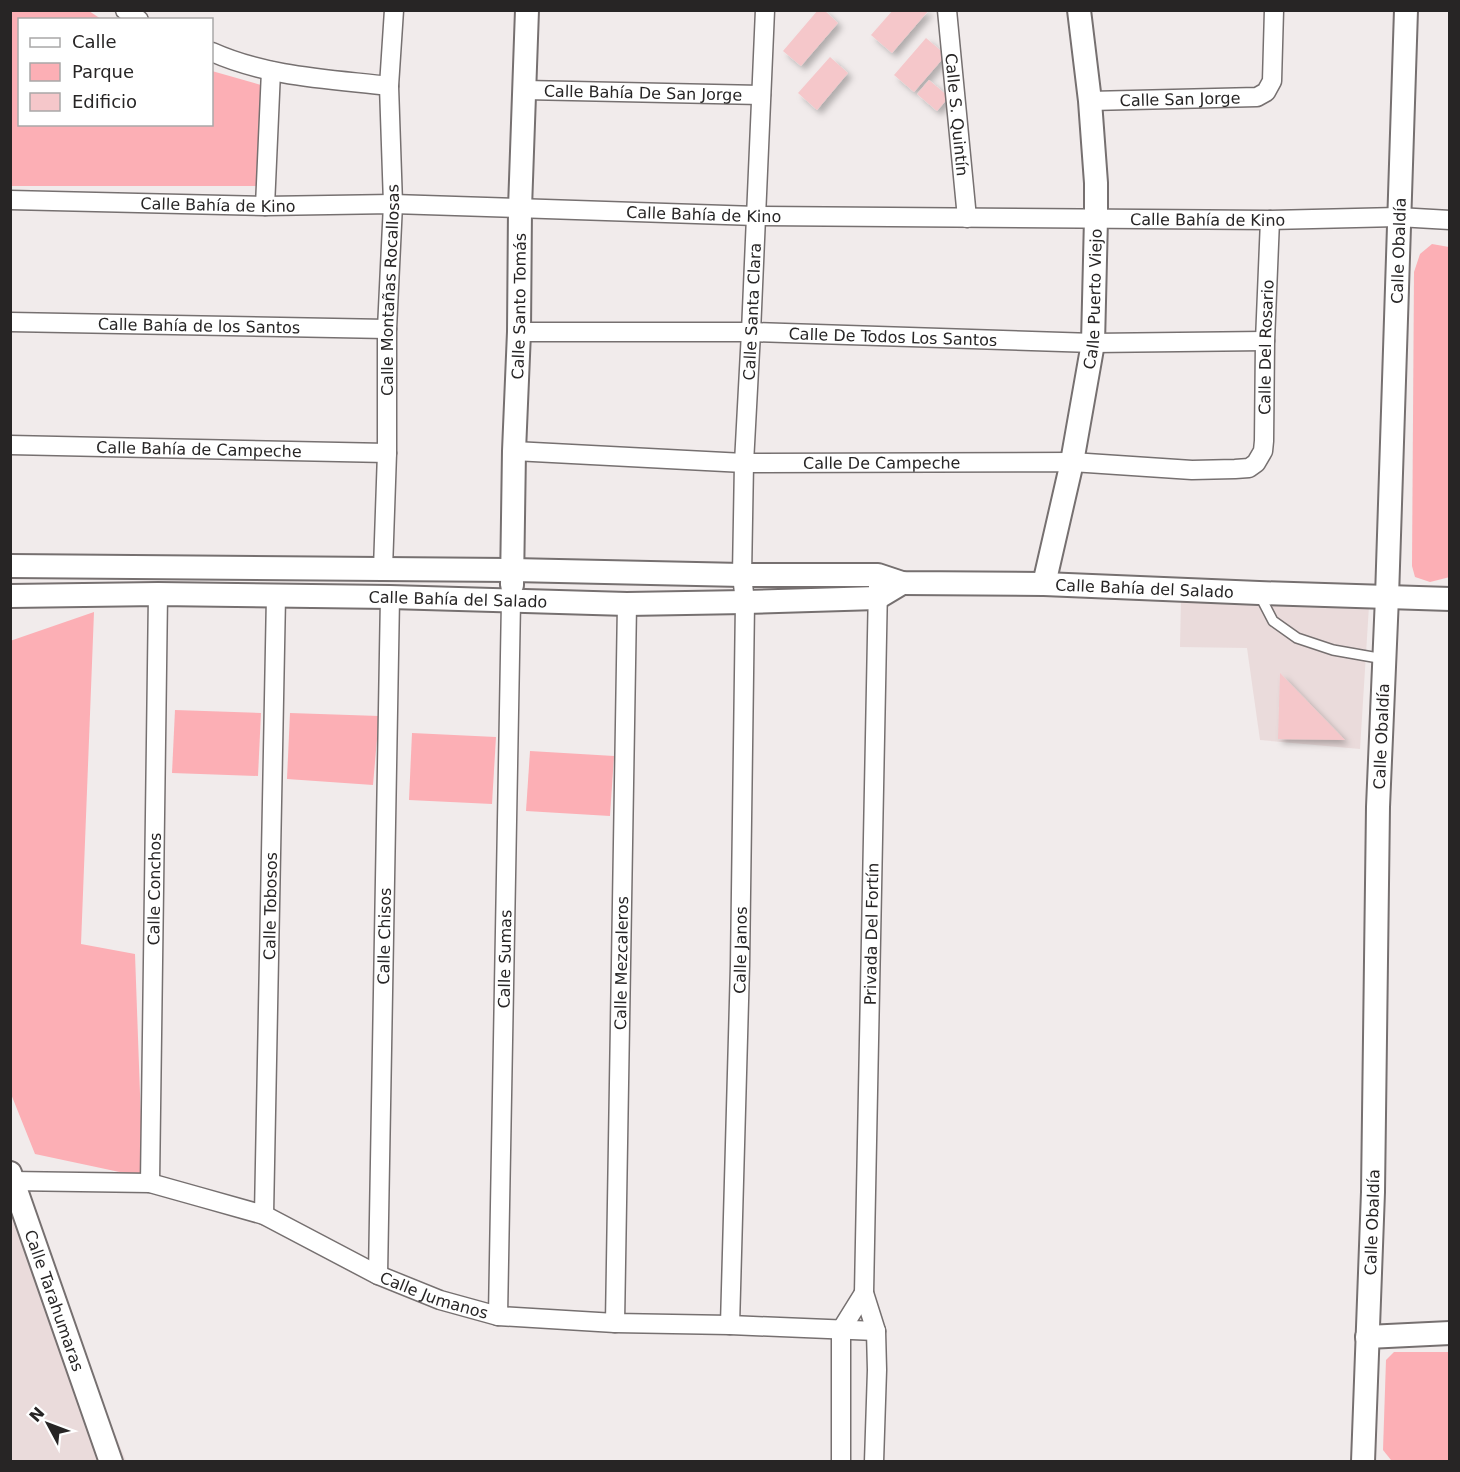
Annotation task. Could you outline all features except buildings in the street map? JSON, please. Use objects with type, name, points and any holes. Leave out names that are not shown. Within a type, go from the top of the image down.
[{"type":"street","name":"Calle Montañas Rocallosas","points":[[383,569],[387,453],[387,329],[393,204],[389,86],[394,10]]},
{"type":"street","name":"Calle Santo Tomás","points":[[511,601],[527,10]]},
{"type":"street","name":"Calle Santa Clara","points":[[742,575],[744,463],[765,10]]},
{"type":"street","name":"Calle S. Quintín","points":[[948,10],[967,218]]},
{"type":"street","name":"Calle Puerto Viejo","points":[[1044,584],[1072,462],[1093,342],[1096,218],[1094,143],[1079,10]]},
{"type":"street","name":"Calle San Jorge","points":[[1090,101],[1257,97],[1266,92],[1272,81],[1274,10]]},
{"type":"street","name":"Calle Obaldía","points":[[1363,1461],[1373,1192],[1378,807],[1406,10]]},
{"type":"street","points":[[213,52],[234,62],[271,71],[389,86]]},
{"type":"street","points":[[266,206],[271,71]]},
{"type":"street","name":"Calle Bahía De San Jorge","points":[[525,90],[761,95]]},
{"type":"street","name":"Calle Bahía de Kino","points":[[10,200],[266,206],[393,204],[756,216],[1270,220],[1398,217],[1449,220]]},
{"type":"street","name":"Calle Del Rosario","points":[[1249,468],[1256,463],[1263,451],[1270,220]]},
{"type":"street","name":"Calle Bahía de los Santos","points":[[10,322],[387,329]]},
{"type":"street","name":"Calle De Todos Los Santos","points":[[519,332],[751,332],[1093,342],[1265,341]]},
{"type":"street","name":"Calle Bahía de Campeche","points":[[10,445],[387,453]]},
{"type":"street","name":"Calle De Campeche","points":[[514,451],[744,463],[1072,462],[1192,470],[1249,468]]},
{"type":"street","name":"Calle Bahía del Salado","points":[[10,566],[878,575],[902,583],[1044,584],[1449,599]]},
{"type":"street","name":"Calle Janos","points":[[730,1325],[740,965],[745,603],[742,575]]},
{"type":"street","name":"Privada Del Fortín","points":[[874,1461],[876,1331],[864,1293],[878,575]]},
{"type":"street","name":"Calle Bahía del Salado","points":[[10,596],[158,594],[390,597],[627,604],[745,603],[877,598],[902,583]]},
{"type":"street","name":"Calle Conchos","points":[[150,1183],[158,594]]},
{"type":"street","name":"Calle Tobosos","points":[[264,1215],[276,596]]},
{"type":"street","name":"Calle Chisos","points":[[378,1275],[390,597]]},
{"type":"street","name":"Calle Sumas","points":[[498,1316],[511,601]]},
{"type":"street","name":"Calle Mezcaleros","points":[[615,1323],[627,604]]},
{"type":"street","name":"Calle Jumanos","points":[[12,1178],[150,1183],[264,1215],[378,1275],[440,1300],[498,1316],[615,1323],[876,1331]]},
{"type":"street","name":"Calle Tarahumaras","points":[[12,1178],[111,1461]]},
{"type":"street","points":[[841,1461],[841,1330],[864,1293]]},
{"type":"street","points":[[1367,1337],[1449,1333]]},
{"type":"lane","points":[[1259,593],[1273,621],[1297,639],[1333,650],[1385,659]]},
{"type":"shaded area","points":[[1181,600],[1369,606],[1360,749],[1260,740],[1247,648],[1180,647]]},
{"type":"shaded area","points":[[11,1180],[126,1461],[11,1461]]},
{"type":"green space","points":[[10,11],[89,11],[100,18],[18,18],[18,126],[213,126],[213,71],[261,85],[259,186],[11,186]]},
{"type":"green space","points":[[1432,244],[1449,247],[1450,577],[1430,582],[1415,577],[1412,566],[1414,272],[1420,254]]},
{"type":"green space","points":[[94,612],[81,944],[135,954],[143,1177],[35,1154],[11,1094],[10,641]]},
{"type":"green space","points":[[175,710],[261,713],[258,776],[172,773]]},
{"type":"green space","points":[[290,713],[379,716],[373,785],[287,779]]},
{"type":"green space","points":[[412,733],[496,737],[492,804],[409,800]]},
{"type":"green space","points":[[530,751],[614,756],[610,816],[526,811]]},
{"type":"green space","points":[[1394,1352],[1449,1352],[1449,1460],[1391,1460],[1383,1450],[1386,1360]]}]
